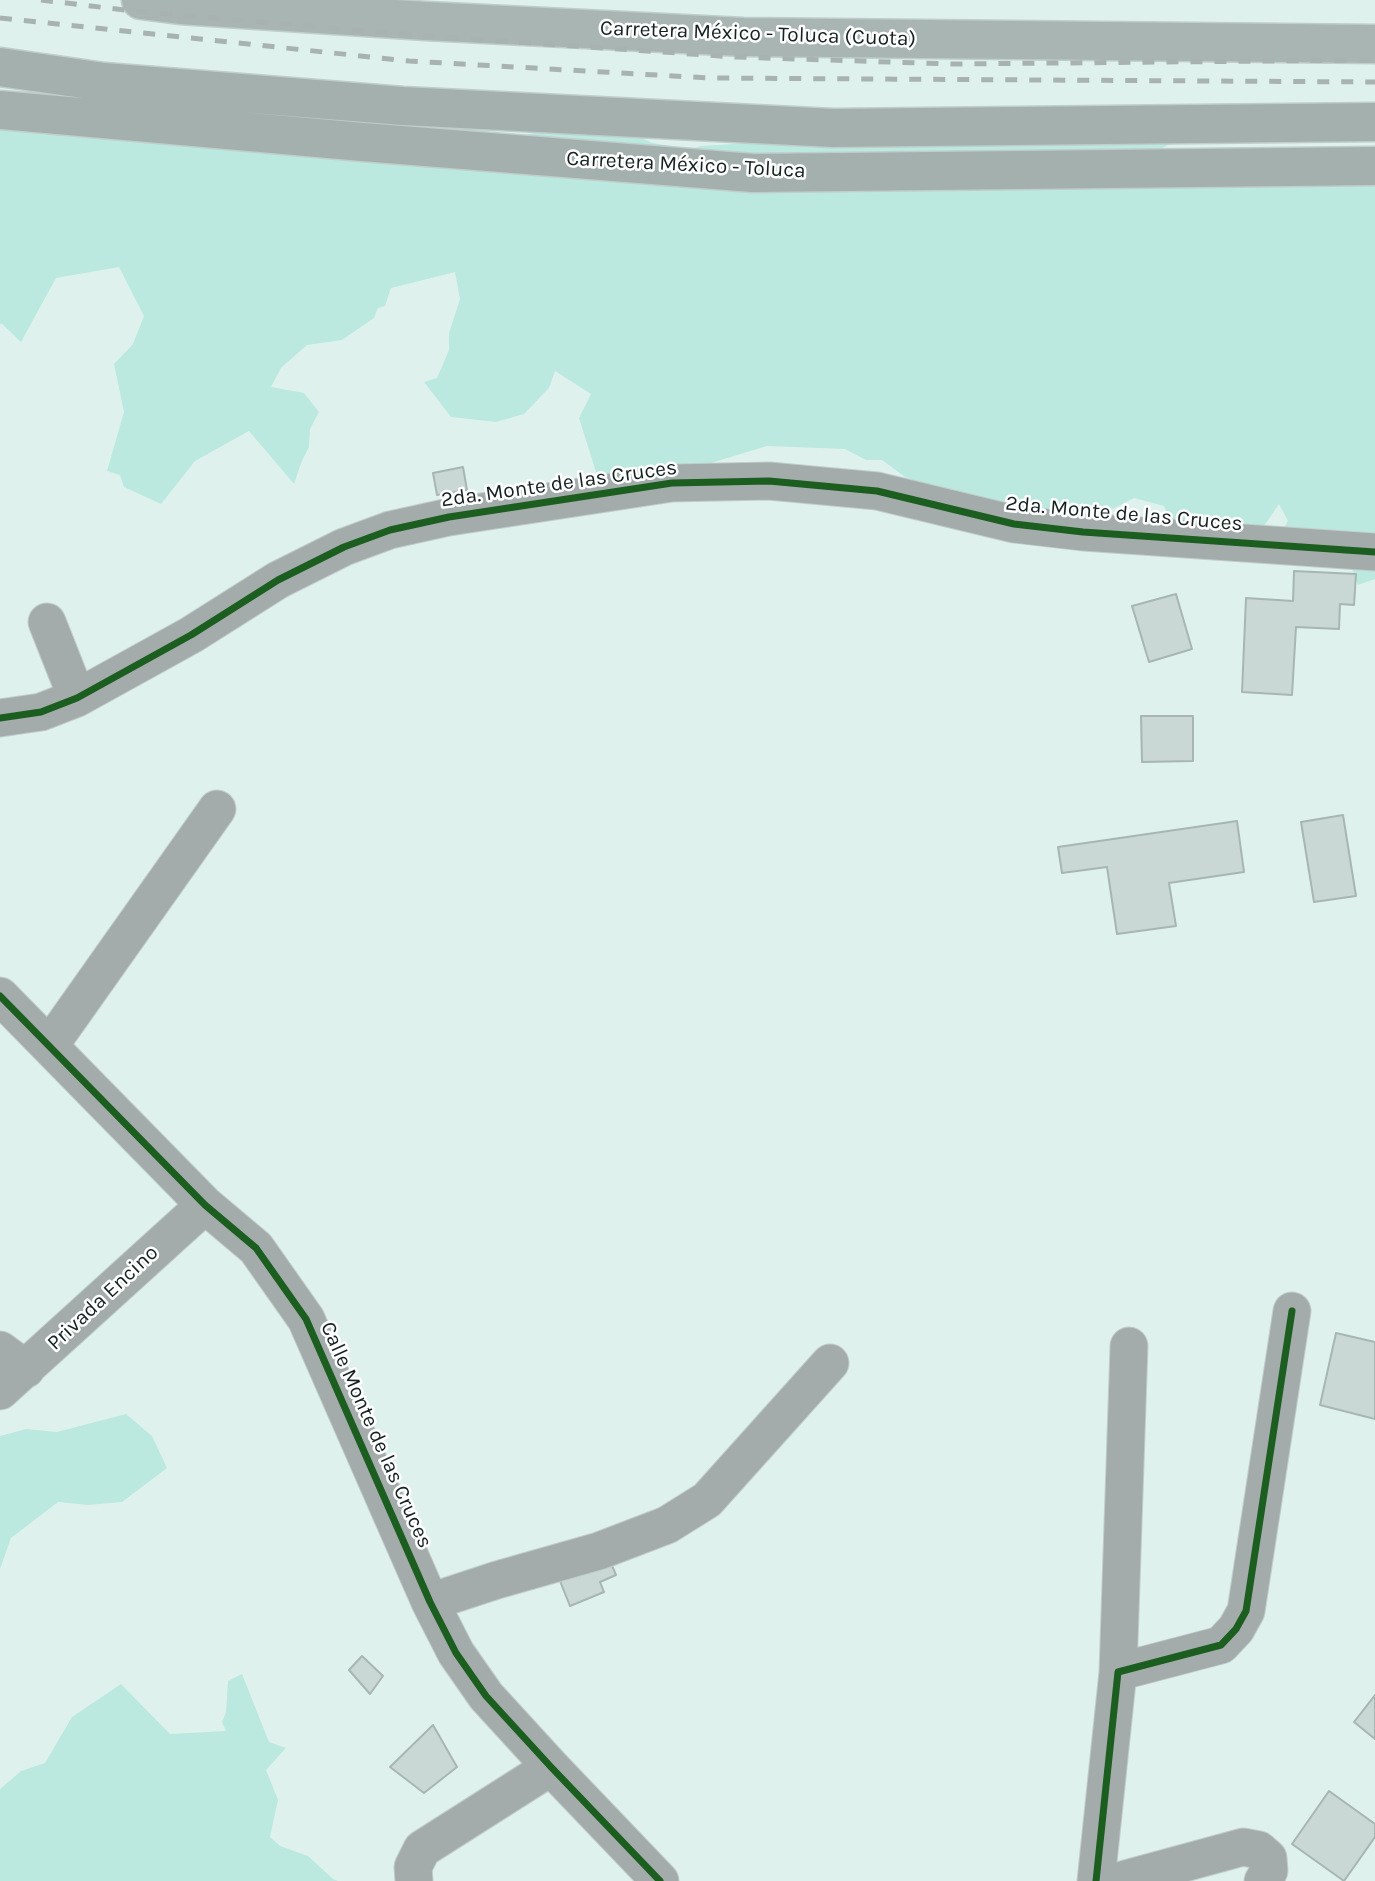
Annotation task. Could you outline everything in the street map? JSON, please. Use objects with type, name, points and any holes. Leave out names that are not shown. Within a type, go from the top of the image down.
[{"type":"highway","name":"Carretera México - Toluca (Cuota)","points":[[141,0],[180,5],[426,21],[743,37],[1375,44]]},
{"type":"main road","points":[[0,67],[104,82],[403,106],[833,128],[1375,122]]},
{"type":"main road","name":"Carretera México - Toluca","points":[[0,110],[752,173],[1375,166]]},
{"type":"street","name":"2da. Monte de las Cruces","points":[[0,718],[41,712],[77,698],[191,635],[278,580],[344,547],[390,530],[449,517],[672,483],[769,481],[877,491],[1014,524],[1083,532],[1375,552]]},
{"type":"street","points":[[47,622],[77,698]]},
{"type":"street","points":[[50,1045],[149,909],[217,809]]},
{"type":"street","name":"Calle Monte de las Cruces","points":[[0,996],[205,1205],[256,1248],[306,1319],[430,1602],[456,1653],[486,1696],[660,1881]]},
{"type":"street","name":"Privada Encino","points":[[9,1370],[205,1205]]},
{"type":"street","points":[[1118,1672],[1221,1645],[1236,1629],[1246,1611],[1292,1311]]},
{"type":"street","points":[[1096,1881],[1118,1672],[1129,1346]]},
{"type":"street","points":[[430,1602],[599,1551],[667,1525],[707,1500],[830,1363]]},
{"type":"street","points":[[414,1881],[413,1867],[422,1849],[551,1767]]},
{"type":"street","points":[[1118,1881],[1243,1847],[1259,1850],[1268,1858],[1269,1871],[1263,1881]]},
{"type":"green space","points":[[0,90],[53,95],[108,107],[472,139],[484,132],[515,136],[618,126],[652,143],[693,149],[700,146],[768,142],[1179,139],[1157,151],[1200,178],[1266,147],[1320,173],[1375,157],[1375,579],[1358,585],[1351,565],[1282,531],[1288,521],[1279,504],[1260,532],[1173,530],[1164,506],[1134,498],[1054,539],[1023,520],[1000,501],[976,500],[934,488],[905,477],[882,460],[866,460],[845,449],[767,446],[691,469],[644,478],[596,472],[579,418],[591,394],[555,371],[549,388],[524,414],[496,422],[451,417],[424,382],[437,378],[449,350],[449,333],[460,299],[455,272],[391,288],[385,306],[378,308],[374,318],[342,340],[307,345],[281,368],[271,387],[304,393],[319,412],[310,429],[309,447],[294,484],[249,431],[195,461],[161,504],[124,487],[120,475],[107,471],[124,412],[114,364],[133,344],[144,316],[119,267],[56,278],[21,342],[1,323],[0,325]]},
{"type":"green space","points":[[126,1414],[152,1436],[167,1468],[122,1502],[88,1505],[58,1502],[11,1538],[0,1569],[0,1436],[26,1429],[57,1432]]},
{"type":"green space","points":[[242,1674],[269,1742],[286,1748],[266,1770],[278,1800],[270,1837],[280,1846],[308,1856],[338,1881],[0,1881],[0,1789],[21,1771],[45,1763],[72,1717],[121,1684],[170,1734],[226,1731],[222,1722],[226,1712],[228,1681]]},
{"type":"building","points":[[463,467],[467,490],[437,495],[433,473]]},
{"type":"building","points":[[1294,571],[1356,574],[1354,605],[1340,604],[1339,629],[1296,627],[1292,695],[1242,692],[1246,598],[1293,601]]},
{"type":"building","points":[[1176,594],[1192,649],[1149,662],[1132,606]]},
{"type":"building","points":[[1141,716],[1193,716],[1193,761],[1142,762]]},
{"type":"building","points":[[1343,815],[1356,896],[1314,902],[1301,822]]},
{"type":"building","points":[[1237,821],[1244,872],[1169,883],[1176,926],[1117,934],[1107,867],[1062,873],[1058,847]]},
{"type":"building","points":[[1336,1333],[1375,1342],[1375,1419],[1320,1405]]},
{"type":"building","points":[[608,1556],[616,1575],[600,1582],[604,1592],[570,1606],[558,1576]]},
{"type":"building","points":[[362,1656],[383,1676],[370,1694],[349,1670]]},
{"type":"building","points":[[1375,1695],[1375,1739],[1354,1722]]},
{"type":"building","points":[[433,1725],[457,1767],[424,1793],[390,1767]]},
{"type":"building","points":[[1329,1791],[1375,1824],[1375,1837],[1344,1881],[1292,1844]]},
{"type":"railway","points":[[41,0],[133,11],[413,35],[735,57],[952,64],[1375,60]]},
{"type":"railway","points":[[0,18],[409,61],[709,78],[1375,82]]},
{"type":"cycle path","points":[[0,718],[41,712],[77,698],[191,635],[278,580],[344,547],[390,530],[449,517],[672,483],[769,481],[877,491],[1014,524],[1083,532],[1375,552]]},
{"type":"cycle path","points":[[0,996],[205,1205],[256,1248],[306,1319],[430,1602],[456,1653],[486,1696],[660,1881]]},
{"type":"cycle path","points":[[1096,1881],[1118,1672],[1221,1645],[1236,1629],[1246,1611],[1292,1311]]}]
